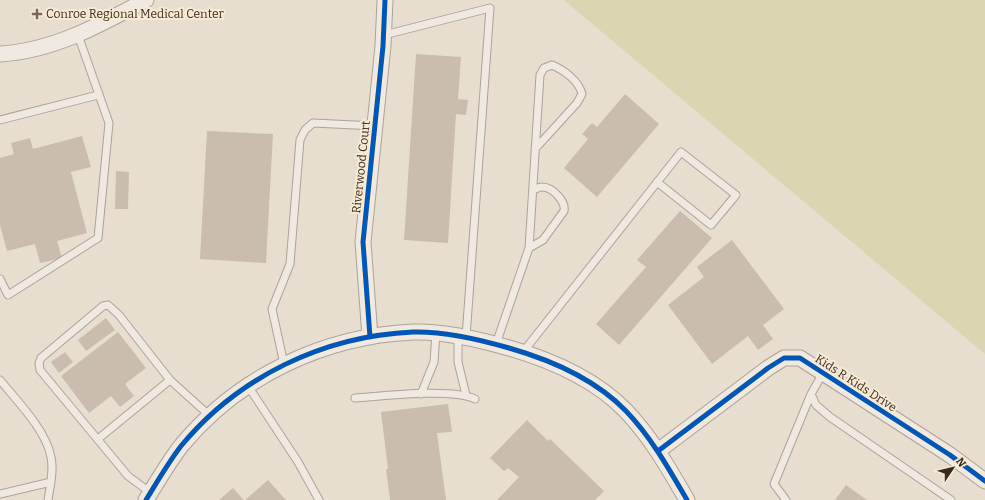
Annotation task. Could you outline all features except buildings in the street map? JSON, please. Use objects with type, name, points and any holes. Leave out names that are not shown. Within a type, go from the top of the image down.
[{"type":"street","points":[[0,54],[45,46],[78,35],[146,0]]},
{"type":"street","name":"Riverwood Court","points":[[370,337],[364,242],[384,35],[385,0]]},
{"type":"street","points":[[148,496],[181,446],[210,416],[248,386],[284,364],[315,350],[370,337],[413,332],[462,337],[496,344],[523,352],[561,366],[599,389],[626,411],[658,451],[687,500]]},
{"type":"street","name":"Kids R Kids Drive","points":[[658,451],[768,368],[784,358],[800,358],[950,455],[985,481]]},
{"type":"lane","points":[[384,35],[490,8],[462,337],[458,362],[466,395]]},
{"type":"lane","points":[[0,279],[8,295],[98,238],[109,123],[78,35]]},
{"type":"lane","points":[[496,344],[529,248],[533,190],[535,149],[540,75],[544,68],[552,65],[559,68],[580,86],[582,94],[577,103],[535,149]]},
{"type":"lane","points":[[0,120],[98,95]]},
{"type":"lane","points":[[284,364],[272,309],[290,264],[300,140],[305,130],[313,123],[375,126]]},
{"type":"lane","points":[[523,352],[656,182],[680,152],[736,196],[711,225],[656,182]]},
{"type":"lane","points":[[529,248],[543,240],[564,211],[565,206],[562,200],[548,188],[542,187],[533,190]]},
{"type":"lane","points":[[148,496],[128,476],[40,370],[38,363],[44,354],[103,306],[108,305],[119,315],[170,380],[210,416]]},
{"type":"lane","points":[[421,394],[434,362],[436,334]]},
{"type":"lane","points":[[786,500],[774,484],[811,394],[823,373]]},
{"type":"lane","points":[[0,380],[35,424],[48,445],[52,457],[51,482],[48,500]]},
{"type":"lane","points":[[98,439],[170,380]]},
{"type":"lane","points":[[248,386],[298,462],[319,500]]},
{"type":"lane","points":[[355,398],[421,394],[466,395],[475,399]]},
{"type":"lane","points":[[811,394],[816,405],[830,417],[951,500]]},
{"type":"lane","points":[[0,494],[51,482]]},
{"type":"shaded area","points":[[564,0],[985,0],[985,354]]},
{"type":"cycle path","points":[[370,337],[363,242],[383,46],[385,0]]},
{"type":"cycle path","points":[[146,500],[181,446],[204,421],[229,400],[256,381],[285,365],[315,352],[347,342],[380,335],[413,332],[449,334],[525,353],[541,358],[572,372],[601,389],[626,411],[644,432],[687,500]]},
{"type":"cycle path","points":[[658,451],[768,368],[784,358],[800,358],[950,455],[985,481]]},
{"type":"place","name":"Conroe Regional Medical Center","points":[[37,14]]}]
